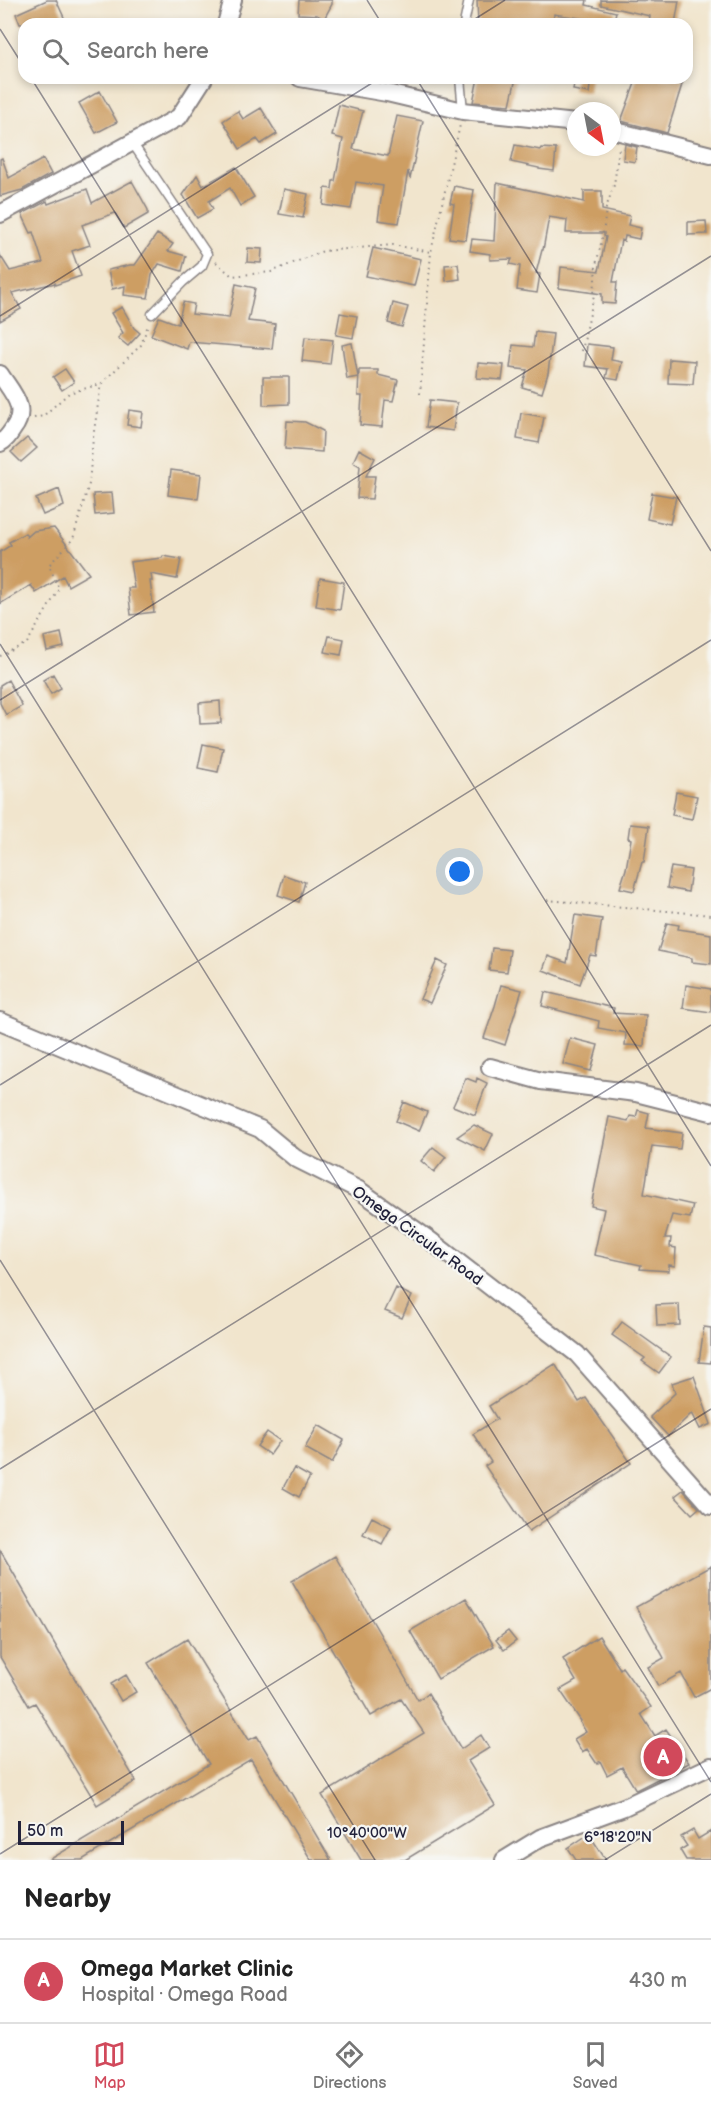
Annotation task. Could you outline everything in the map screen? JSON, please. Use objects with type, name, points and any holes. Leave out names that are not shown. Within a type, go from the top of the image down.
[{"type":"street","points":[[228,18],[233,0]]},
{"type":"street","points":[[0,214],[180,117],[200,84]]},
{"type":"street","points":[[335,84],[387,93],[463,111],[567,122]]},
{"type":"street","points":[[621,132],[711,154]]},
{"type":"street","points":[[0,374],[20,404],[19,422],[0,443]]},
{"type":"street","name":"Omega Circular Road","points":[[0,1022],[260,1129],[295,1158],[368,1197],[431,1240],[577,1354],[711,1506]]},
{"type":"street","points":[[490,1067],[541,1081],[636,1093],[711,1112]]},
{"type":"street","points":[[504,1860],[540,1838],[624,1806],[711,1766]]},
{"type":"lane","points":[[465,18],[469,0]]},
{"type":"lane","points":[[461,84],[463,111]]},
{"type":"lane","points":[[133,144],[207,254],[202,266],[152,314]]},
{"type":"path","points":[[420,394],[431,252],[463,111]]},
{"type":"path","points":[[582,351],[594,295],[596,265],[606,208],[614,185],[616,156]]},
{"type":"path","points":[[207,254],[232,276],[271,272],[323,251],[393,245],[431,252]]},
{"type":"path","points":[[19,422],[43,416],[69,393],[101,384],[141,345],[152,314]]},
{"type":"path","points":[[0,656],[27,643],[59,589],[49,565],[73,539],[89,484],[101,384]]},
{"type":"path","points":[[547,900],[711,915]]},
{"type":"building","points":[[47,0],[56,0],[64,18],[18,19],[16,14]]},
{"type":"building","points":[[299,0],[332,0],[325,18],[317,15],[298,14]]},
{"type":"building","points":[[477,0],[587,0],[586,5],[616,12],[614,18],[581,18],[554,14],[554,18],[478,18]]},
{"type":"building","points":[[601,0],[679,1],[676,18],[650,18],[650,16],[601,5]]},
{"type":"building","points":[[477,84],[515,84],[510,105],[473,102]]},
{"type":"building","points":[[574,84],[590,84],[589,93],[573,90]]},
{"type":"building","points":[[635,84],[682,84],[667,133],[621,121]]},
{"type":"building","points":[[100,91],[117,122],[96,133],[79,103]]},
{"type":"building","points":[[339,105],[363,111],[353,149],[388,156],[397,116],[423,121],[410,179],[408,171],[399,223],[378,220],[383,186],[356,182],[351,209],[323,205],[325,188],[332,189],[333,181],[335,181],[343,139],[332,136]]},
{"type":"building","points":[[261,108],[277,134],[261,144],[257,139],[240,149],[223,121],[238,111],[243,119]]},
{"type":"building","points":[[625,144],[637,147],[635,162],[623,160]]},
{"type":"building","points":[[515,145],[540,150],[541,148],[556,149],[554,171],[511,162]]},
{"type":"building","points":[[2,158],[9,178],[43,159],[51,174],[22,190],[0,196],[0,159]]},
{"type":"building","points":[[236,167],[254,197],[240,206],[230,188],[209,201],[213,209],[197,218],[183,195],[197,175],[203,186]]},
{"type":"building","points":[[132,181],[148,214],[124,228],[115,213],[82,225],[90,245],[72,251],[81,276],[55,285],[55,283],[12,293],[21,309],[0,321],[0,255],[10,271],[43,263],[33,232],[31,233],[22,214],[47,201],[48,204],[87,189],[92,203]]},
{"type":"building","points":[[497,183],[584,202],[584,191],[602,191],[602,210],[630,216],[628,225],[641,228],[639,239],[625,236],[624,241],[621,240],[613,282],[617,282],[615,304],[602,303],[602,294],[559,288],[561,267],[599,271],[606,237],[604,233],[566,233],[567,220],[549,217],[536,273],[540,274],[537,293],[517,290],[520,266],[510,264],[512,259],[490,260],[490,254],[470,251],[472,239],[494,241]]},
{"type":"building","points":[[454,186],[474,190],[466,240],[449,238],[454,204],[450,203]]},
{"type":"building","points":[[284,189],[308,194],[303,218],[279,214]]},
{"type":"building","points":[[706,221],[707,234],[688,235],[688,222]]},
{"type":"building","points":[[157,234],[173,244],[168,251],[186,256],[182,271],[159,264],[152,275],[148,298],[124,295],[125,286],[112,289],[108,270],[135,265]]},
{"type":"building","points":[[248,248],[262,249],[261,263],[247,262]]},
{"type":"building","points":[[373,248],[421,259],[414,286],[366,276]]},
{"type":"building","points":[[458,264],[460,279],[446,281],[445,265]]},
{"type":"building","points":[[236,284],[255,288],[248,321],[275,324],[272,349],[189,342],[187,349],[151,335],[159,317],[178,324],[183,302],[194,304],[192,314],[229,318]]},
{"type":"building","points":[[393,303],[408,307],[402,327],[388,323]]},
{"type":"building","points":[[122,307],[134,328],[140,333],[128,346],[118,338],[123,333],[111,313]]},
{"type":"building","points":[[340,313],[357,316],[353,338],[336,335]]},
{"type":"building","points":[[535,332],[553,334],[548,373],[542,393],[522,387],[527,370],[510,368],[513,345],[533,347]]},
{"type":"building","points":[[305,337],[333,340],[330,364],[302,361]]},
{"type":"building","points":[[352,343],[358,377],[347,379],[342,345]]},
{"type":"building","points":[[587,344],[613,347],[611,360],[622,362],[618,380],[606,378],[608,369],[585,366]]},
{"type":"building","points":[[669,359],[695,361],[693,384],[668,383]]},
{"type":"building","points":[[478,363],[504,365],[502,380],[477,378]]},
{"type":"building","points":[[65,369],[74,382],[62,390],[53,377]]},
{"type":"building","points":[[359,370],[378,370],[378,375],[398,380],[393,401],[385,400],[382,427],[360,425],[362,396],[358,396]]},
{"type":"building","points":[[263,377],[289,377],[289,404],[263,405]]},
{"type":"building","points":[[430,400],[457,403],[453,431],[426,427]]},
{"type":"building","points":[[129,410],[143,412],[141,427],[127,425]]},
{"type":"building","points":[[521,413],[544,417],[539,443],[517,439]]},
{"type":"building","points":[[287,421],[305,422],[323,431],[322,452],[285,449]]},
{"type":"building","points":[[27,438],[37,448],[21,462],[11,452]]},
{"type":"building","points":[[359,449],[375,458],[366,476],[375,476],[372,499],[357,498],[360,466],[353,462]]},
{"type":"building","points":[[171,470],[201,474],[198,499],[168,495]]},
{"type":"building","points":[[59,489],[64,506],[43,515],[36,499]]},
{"type":"building","points":[[112,493],[114,513],[95,515],[93,494]]},
{"type":"building","points":[[652,493],[676,497],[670,524],[647,519]]},
{"type":"building","points":[[54,528],[89,574],[68,586],[63,576],[36,593],[31,585],[0,604],[0,552],[11,545],[9,542],[25,533],[27,537],[34,531]]},
{"type":"building","points":[[163,556],[181,559],[177,579],[151,574],[154,612],[131,615],[128,588],[134,588],[130,562]]},
{"type":"building","points":[[320,578],[344,582],[340,610],[316,606]]},
{"type":"building","points":[[61,633],[64,647],[47,651],[44,637]]},
{"type":"building","points":[[329,636],[344,639],[341,655],[325,652]]},
{"type":"building","points":[[53,674],[61,688],[51,694],[43,680]]},
{"type":"building","points":[[8,680],[22,706],[6,715],[0,703],[0,685]]},
{"type":"building","points":[[220,701],[221,723],[200,724],[199,703]]},
{"type":"building","points":[[203,744],[223,748],[218,772],[198,768]]},
{"type":"building","points":[[676,792],[697,796],[692,819],[672,815]]},
{"type":"building","points":[[630,824],[649,826],[644,862],[642,862],[634,891],[620,888],[631,839],[628,838]]},
{"type":"building","points":[[671,867],[691,870],[688,892],[667,888]]},
{"type":"building","points":[[284,875],[305,882],[299,902],[278,895]]},
{"type":"building","points":[[575,915],[602,919],[596,956],[590,955],[580,984],[543,970],[548,956],[567,963]]},
{"type":"building","points":[[667,923],[679,925],[678,929],[711,934],[711,964],[692,962],[692,958],[658,951]]},
{"type":"building","points":[[492,948],[510,950],[507,972],[489,970]]},
{"type":"building","points":[[437,960],[447,965],[430,1003],[420,999]]},
{"type":"building","points":[[501,985],[522,990],[505,1045],[484,1038]]},
{"type":"building","points":[[686,985],[711,989],[711,1012],[683,1008]]},
{"type":"building","points":[[545,992],[614,1008],[613,1013],[646,1015],[644,1046],[625,1045],[626,1033],[598,1028],[599,1021],[542,1006]]},
{"type":"building","points":[[570,1038],[598,1045],[591,1071],[563,1064]]},
{"type":"building","points":[[466,1078],[476,1082],[477,1078],[487,1083],[475,1115],[453,1106]]},
{"type":"building","points":[[404,1102],[427,1112],[419,1131],[396,1121]]},
{"type":"building","points":[[638,1110],[649,1113],[646,1128],[682,1133],[680,1149],[652,1146],[644,1194],[693,1205],[690,1218],[672,1215],[665,1238],[671,1238],[670,1247],[676,1248],[675,1266],[669,1265],[669,1271],[640,1269],[641,1265],[594,1255],[604,1209],[591,1206],[609,1117],[628,1121],[630,1116],[636,1117]]},
{"type":"building","points":[[474,1125],[493,1134],[485,1151],[457,1137]]},
{"type":"building","points":[[433,1147],[446,1157],[434,1172],[421,1161]]},
{"type":"building","points":[[396,1288],[412,1296],[402,1318],[385,1311]]},
{"type":"building","points":[[679,1304],[680,1325],[657,1326],[656,1305]]},
{"type":"building","points":[[622,1322],[671,1357],[659,1373],[642,1361],[645,1358],[612,1335]]},
{"type":"building","points":[[704,1327],[711,1328],[711,1363],[699,1362]]},
{"type":"building","points":[[555,1364],[579,1402],[586,1398],[631,1463],[529,1531],[485,1466],[491,1462],[473,1434],[497,1419],[489,1406]]},
{"type":"building","points":[[694,1376],[711,1424],[700,1429],[692,1413],[668,1436],[650,1417],[675,1393],[672,1383]]},
{"type":"building","points":[[318,1425],[344,1440],[332,1463],[305,1448]]},
{"type":"building","points":[[267,1432],[280,1441],[270,1455],[257,1446]]},
{"type":"building","points":[[294,1468],[310,1477],[299,1497],[283,1488]]},
{"type":"building","points":[[683,1490],[699,1508],[692,1514],[675,1496]]},
{"type":"building","points":[[372,1517],[391,1527],[382,1544],[363,1534]]},
{"type":"building","points":[[0,1550],[136,1781],[97,1805],[35,1703],[29,1706],[0,1657]]},
{"type":"building","points":[[335,1556],[418,1700],[428,1693],[461,1749],[481,1735],[489,1748],[468,1761],[495,1805],[405,1860],[361,1860],[322,1795],[424,1733],[401,1699],[371,1716],[292,1581]]},
{"type":"building","points":[[711,1566],[711,1688],[694,1697],[681,1673],[658,1686],[648,1667],[664,1658],[636,1607]]},
{"type":"building","points":[[466,1598],[494,1646],[438,1679],[410,1631]]},
{"type":"building","points":[[508,1631],[516,1641],[504,1650],[496,1640]]},
{"type":"building","points":[[599,1636],[620,1669],[622,1667],[651,1707],[641,1714],[655,1736],[666,1729],[689,1763],[636,1790],[622,1767],[607,1775],[600,1761],[597,1764],[587,1749],[582,1752],[574,1739],[586,1732],[560,1690],[576,1681],[563,1659]]},
{"type":"building","points":[[187,1639],[249,1740],[257,1736],[331,1860],[311,1860],[251,1759],[82,1860],[49,1860],[209,1764],[148,1663]]},
{"type":"building","points":[[126,1675],[136,1692],[121,1701],[111,1684]]},
{"type":"building","points":[[693,1830],[698,1839],[711,1831],[711,1860],[686,1860],[680,1850],[687,1846],[681,1837]]},
{"type":"building","points":[[589,1834],[606,1860],[576,1860],[568,1848]]},
{"type":"place","name":"Omega Market Clinic","points":[[663,1757]]}]
